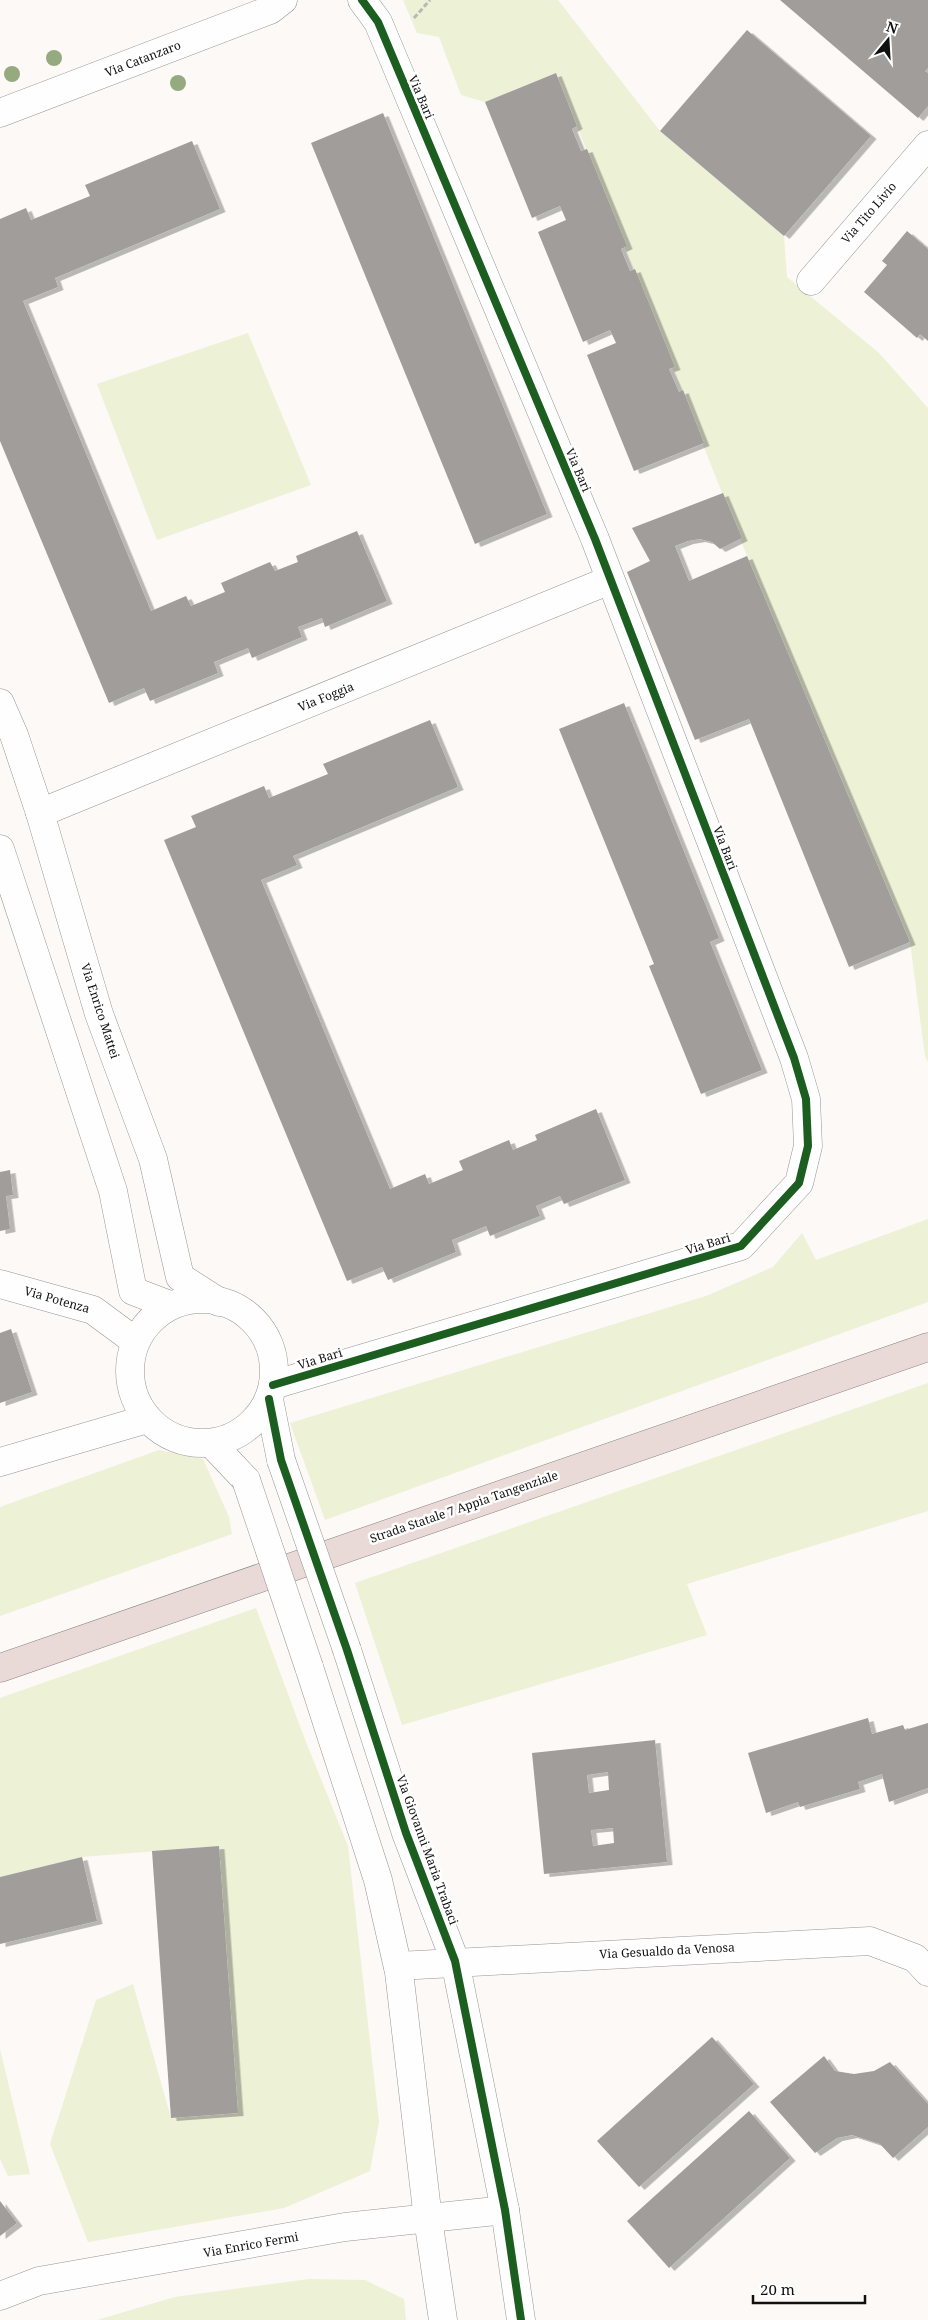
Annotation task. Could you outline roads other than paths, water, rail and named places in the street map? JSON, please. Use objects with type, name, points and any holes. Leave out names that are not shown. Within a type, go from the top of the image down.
[{"type":"highway","name":"Strada Statale 7 Appia Tangenziale","points":[[0,1668],[928,1347]]},
{"type":"street","name":"Via Catanzaro","points":[[0,113],[270,10],[283,0]]},
{"type":"street","name":"Via Bari","points":[[271,1392],[741,1246],[799,1183],[808,1146],[806,1099],[794,1058],[595,539],[378,22],[362,0]]},
{"type":"street","name":"Via Tito Livio","points":[[811,280],[928,145]]},
{"type":"street","name":"Via Foggia","points":[[40,813],[610,580]]},
{"type":"street","name":"Via Enrico Mattei","points":[[0,703],[14,735],[40,813],[99,1014],[153,1159],[180,1277],[219,1302]]},
{"type":"street","points":[[0,849],[113,1191],[133,1291],[170,1305]]},
{"type":"street","name":"Via Potenza","points":[[0,1284],[93,1310],[135,1341]]},
{"type":"street","points":[[194,1299],[230,1304],[244,1312],[261,1330],[271,1349],[274,1375],[271,1392],[253,1422],[232,1437],[211,1444],[188,1442],[167,1435],[147,1419],[131,1391],[135,1341],[149,1320],[170,1305],[194,1299]]},
{"type":"street","name":"Via Giovanni Maria Trabaci","points":[[271,1392],[281,1460],[347,1650],[406,1833],[455,1961],[505,2210],[521,2320]]},
{"type":"street","points":[[0,1462],[147,1419]]},
{"type":"street","points":[[211,1444],[246,1480],[378,1880],[398,1966],[428,2219],[443,2320]]},
{"type":"street","name":"Via Gesualdo da Venosa","points":[[398,1966],[455,1961],[870,1941],[915,1958],[928,1972]]},
{"type":"street","name":"Via Enrico Fermi","points":[[0,2296],[40,2281],[345,2227],[505,2210]]}]
